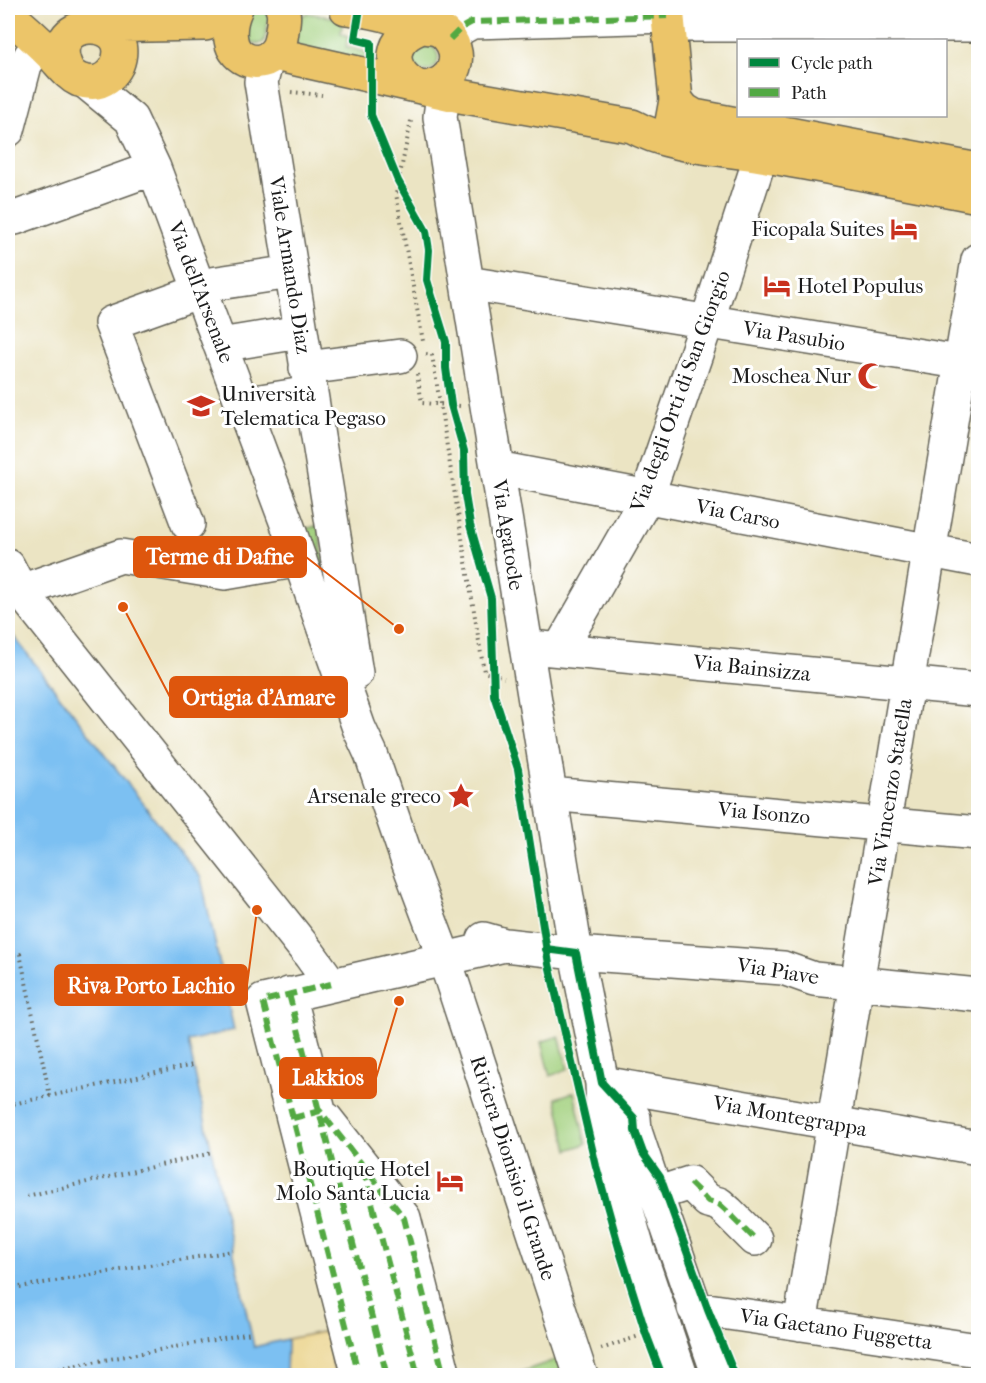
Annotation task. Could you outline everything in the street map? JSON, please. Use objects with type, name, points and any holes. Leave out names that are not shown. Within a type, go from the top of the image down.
[{"type":"main road","points":[[260,56],[281,40],[284,20],[282,8]]},
{"type":"main road","points":[[346,8],[414,22],[455,49],[456,61],[433,99]]},
{"type":"main road","points":[[235,10],[231,40],[260,56]]},
{"type":"main road","points":[[78,78],[64,64],[62,54],[69,35],[88,22],[205,24],[224,18],[235,10]]},
{"type":"main road","points":[[668,16],[677,119]]},
{"type":"main road","points":[[11,18],[78,78],[95,82],[111,75],[119,52],[109,32],[88,22]]},
{"type":"main road","points":[[414,22],[396,49],[395,61],[406,81],[433,99]]},
{"type":"main road","points":[[118,60],[134,45],[142,43],[208,43],[433,99],[632,126],[649,136],[677,119],[978,170]]},
{"type":"main road","points":[[677,119],[761,155],[978,196]]},
{"type":"street","points":[[414,22],[462,28],[472,22],[668,16],[977,25]]},
{"type":"street","points":[[11,18],[40,29],[88,22]]},
{"type":"street","points":[[8,130],[25,65],[32,55],[44,48]]},
{"type":"street","name":"Viale Armando Diaz","points":[[260,56],[261,82],[300,332],[371,754]]},
{"type":"street","name":"Via dell'Arsenale","points":[[78,78],[130,119],[154,168],[275,491],[445,960]]},
{"type":"street","name":"Via Agatocle","points":[[433,99],[497,468],[576,952],[602,1083],[604,1131],[637,1246],[681,1376]]},
{"type":"street","name":"Via degli Orti di San Giorgio","points":[[560,649],[647,497],[761,155]]},
{"type":"street","points":[[15,218],[154,168]]},
{"type":"street","name":"Via Vincenzo Statella","points":[[800,1324],[930,551],[970,364],[978,260]]},
{"type":"street","points":[[188,524],[111,323],[199,289],[291,272]]},
{"type":"street","name":"Via Pasubio","points":[[466,284],[970,364]]},
{"type":"street","points":[[220,345],[300,332]]},
{"type":"street","points":[[242,404],[308,380],[400,356]]},
{"type":"street","name":"Via Carso","points":[[497,468],[978,560]]},
{"type":"street","points":[[275,491],[288,500],[297,501],[313,496],[324,482]]},
{"type":"street","points":[[300,560],[225,573],[122,556],[14,579],[331,984]]},
{"type":"street","name":"Via Bainsizza","points":[[526,647],[978,690]]},
{"type":"street","name":"Via Isonzo","points":[[550,794],[978,833]]},
{"type":"street","points":[[432,925],[505,945]]},
{"type":"street","points":[[387,1376],[306,1115],[263,1001],[505,945]]},
{"type":"street","name":"Via Piave","points":[[505,945],[783,968],[814,979],[978,995]]},
{"type":"street","name":"Riviera Dionisio il Grande","points":[[445,960],[578,1367]]},
{"type":"street","points":[[602,1083],[634,1118],[635,1131],[719,1376]]},
{"type":"street","name":"Via Montegrappa","points":[[602,1083],[978,1148]]},
{"type":"street","points":[[642,1152],[652,1092]]},
{"type":"street","points":[[306,1115],[362,1163],[404,1218],[444,1376]]},
{"type":"street","points":[[306,1115],[359,1376]]},
{"type":"street","points":[[362,1163],[418,1376]]},
{"type":"street","points":[[656,1194],[690,1183],[708,1201],[719,1204],[755,1239]]},
{"type":"street","name":"Via Gaetano Fuggetta","points":[[694,1308],[978,1350]]},
{"type":"path","points":[[292,99],[291,92],[326,96]]},
{"type":"path","points":[[433,99],[398,181],[396,194],[426,355],[432,355],[484,672],[511,680]]},
{"type":"path","points":[[394,170],[405,197]]},
{"type":"path","points":[[400,356],[414,355],[422,403],[466,406]]},
{"type":"path","points":[[450,396],[455,416]]},
{"type":"path","points":[[492,664],[493,685]]},
{"type":"path","points":[[8,956],[20,954],[50,1095]]},
{"type":"path","points":[[8,1105],[193,1065]]},
{"type":"path","points":[[27,1196],[212,1153]]},
{"type":"path","points":[[8,1289],[233,1251]]},
{"type":"path","points":[[17,1376],[251,1333]]},
{"type":"path","points":[[578,1367],[646,1334]]},
{"type":"green space","points":[[255,8],[263,8],[269,17],[264,42],[259,44],[250,42],[246,33],[250,12]]},
{"type":"green space","points":[[307,13],[343,19],[341,33],[348,36],[346,47],[366,52],[366,61],[300,48],[295,42],[299,18]]},
{"type":"green space","points":[[425,45],[434,49],[438,58],[434,67],[425,71],[416,67],[412,58],[416,49]]},
{"type":"green space","points":[[318,526],[326,574],[324,576],[320,575],[303,529]]},
{"type":"green space","points":[[559,1036],[568,1069],[550,1076],[541,1042]]},
{"type":"green space","points":[[574,1092],[586,1144],[568,1150],[556,1098]]},
{"type":"green space","points":[[558,1359],[564,1376],[511,1376],[515,1374]]},
{"type":"sand","points":[[326,1331],[335,1375],[286,1376],[287,1339]]},
{"type":"water","points":[[8,629],[201,878],[234,1030],[188,1041],[254,1347],[287,1339],[286,1375],[8,1375]]},
{"type":"marked path","points":[[450,39],[461,28],[472,22],[668,16]]},
{"type":"marked path","points":[[331,984],[263,1001],[359,1376]]},
{"type":"marked path","points":[[289,994],[387,1376]]},
{"type":"marked path","points":[[293,1118],[320,1111],[404,1218],[444,1376]]},
{"type":"marked path","points":[[363,1169],[418,1376]]},
{"type":"marked path","points":[[690,1183],[708,1201],[719,1204],[755,1239]]},
{"type":"cycle path","points":[[360,8],[355,39],[371,43],[371,115],[398,181],[426,231],[429,250],[427,280],[446,342],[446,368],[451,405],[464,451],[465,495],[470,525],[491,598],[494,695],[518,769],[549,964],[596,1166],[646,1334],[662,1376]]},
{"type":"cycle path","points":[[546,949],[576,953],[602,1083],[634,1118],[635,1131],[643,1153],[660,1177],[708,1310],[735,1376]]},
{"type":"place","name":"Ficopala Suites","points":[[904,229]]},
{"type":"place","name":"Hotel Populus","points":[[777,286]]},
{"type":"place","name":"Moschea Nur","points":[[871,376]]},
{"type":"place","name":"Università Telematica Pegaso","points":[[201,406]]},
{"type":"place","name":"Ortigia d'Amare","points":[[123,607]]},
{"type":"place","name":"Terme di Dafne","points":[[399,629]]},
{"type":"place","name":"Arsenale greco","points":[[461,796]]},
{"type":"place","name":"Riva Porto Lachio","points":[[257,910]]},
{"type":"place","name":"Lakkios","points":[[399,1001]]},
{"type":"place","name":"Boutique Hotel Molo Santa Lucia","points":[[450,1181]]}]
